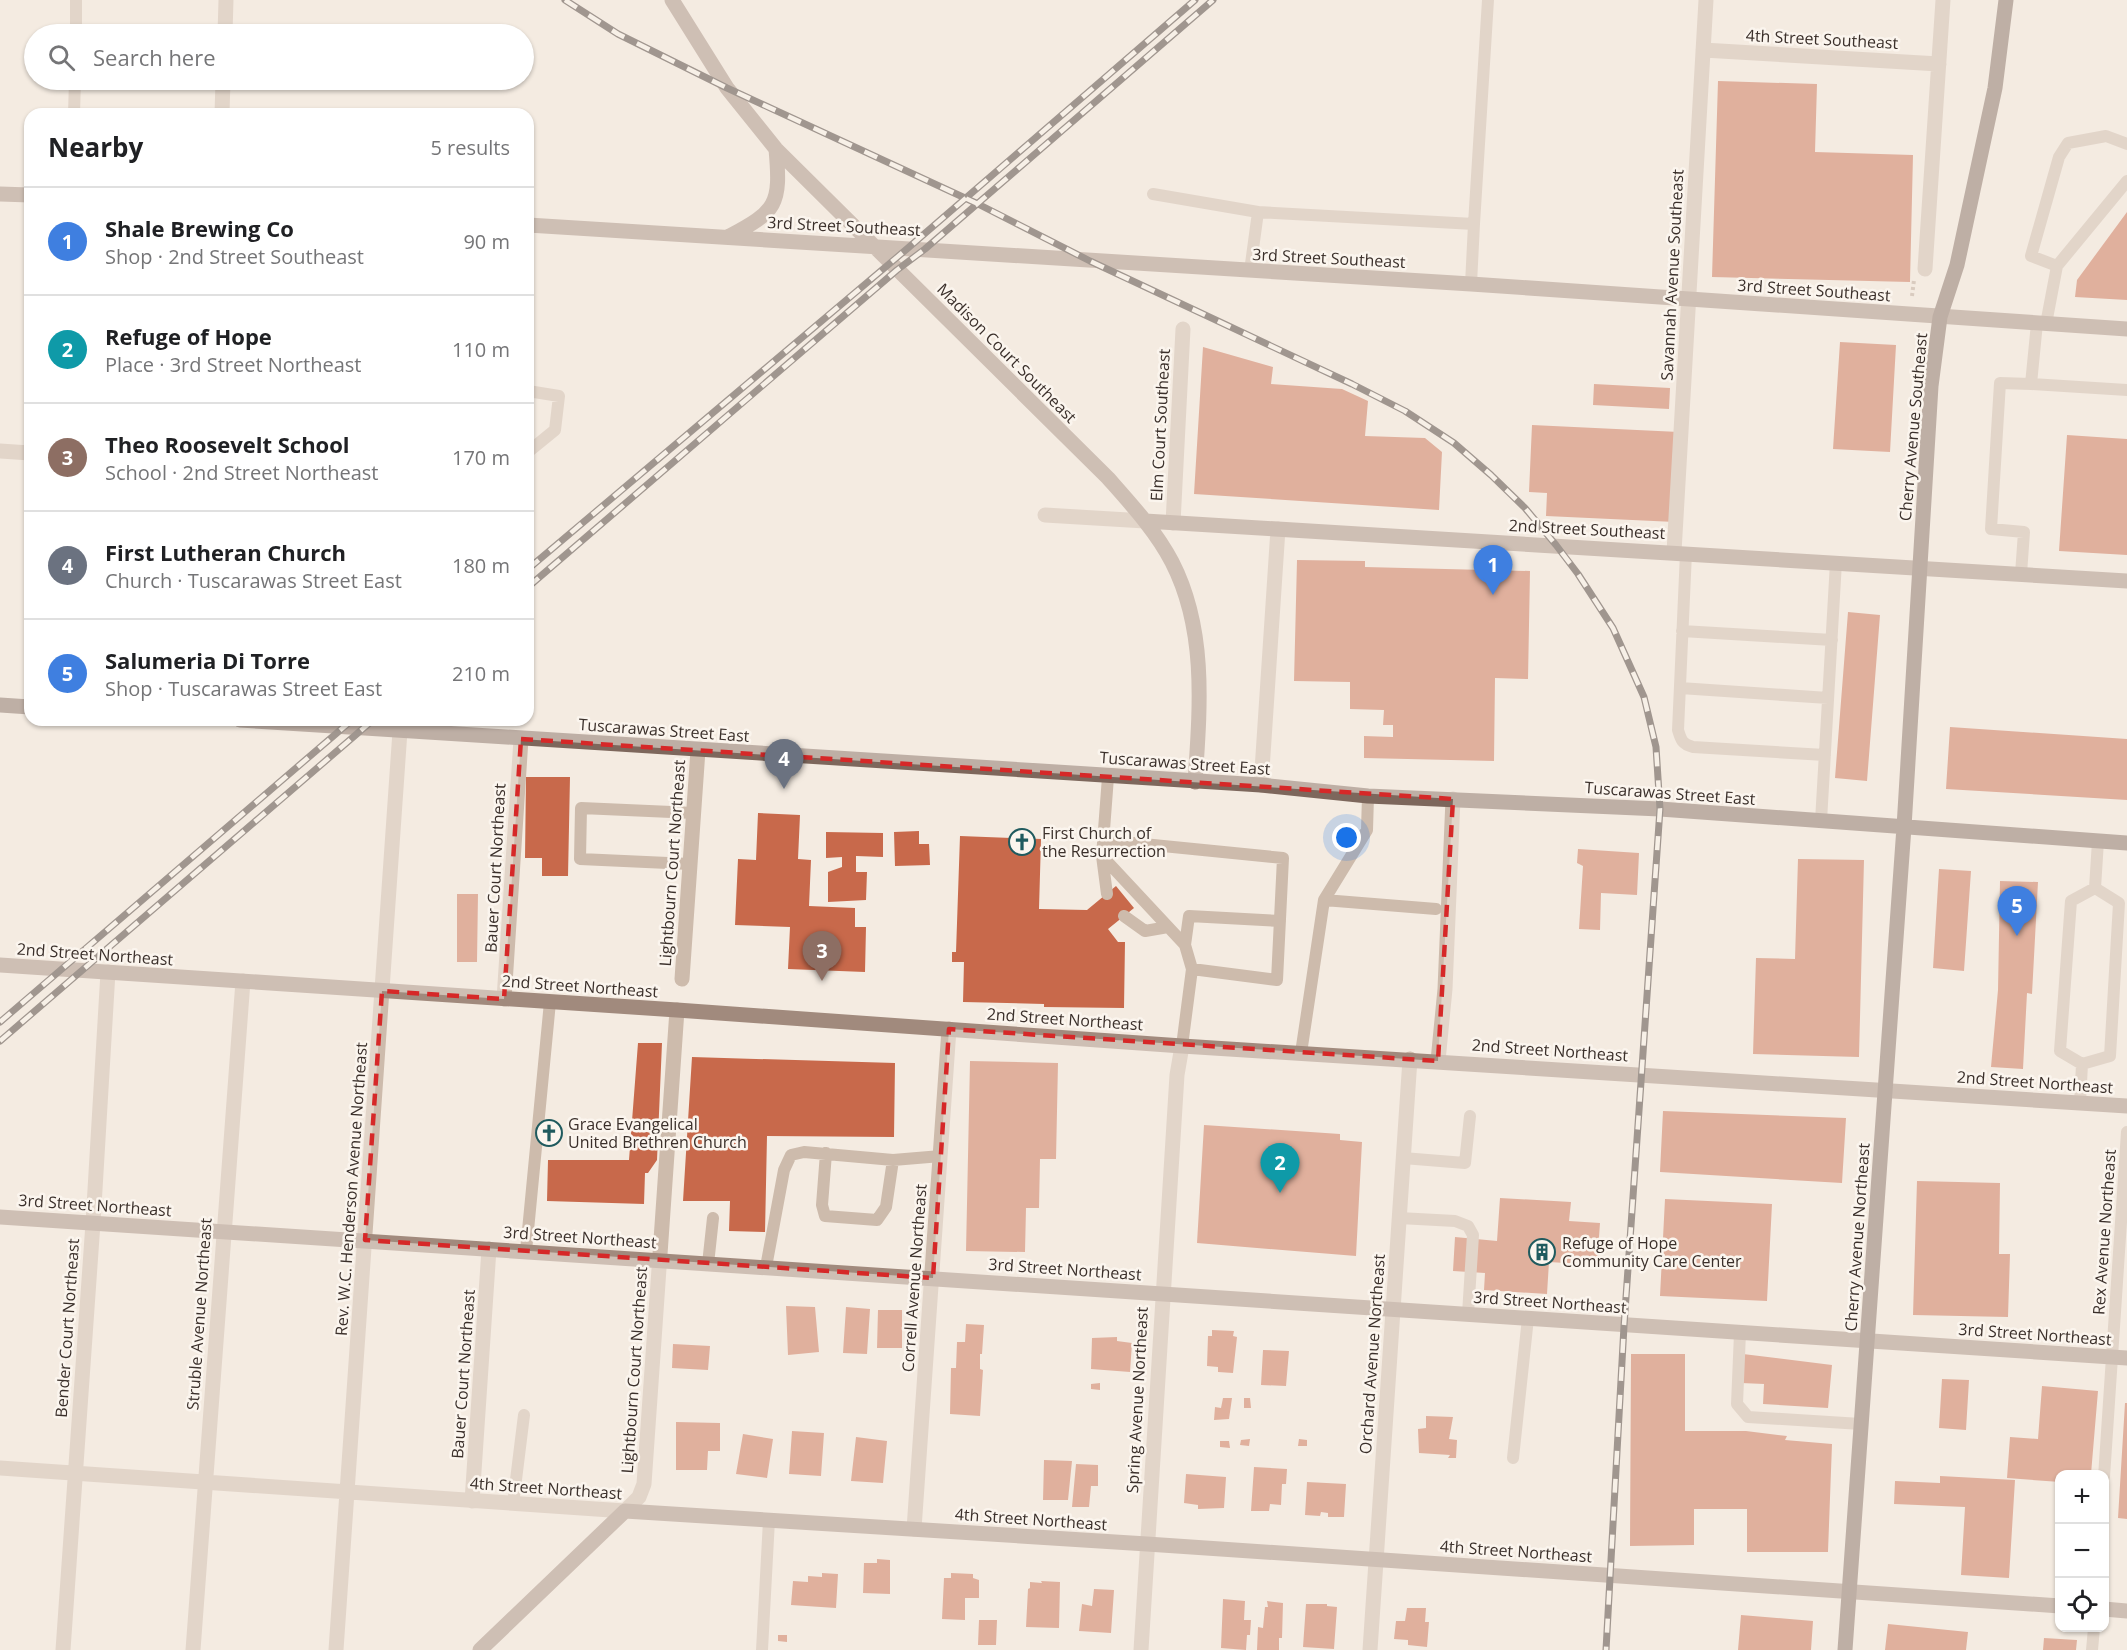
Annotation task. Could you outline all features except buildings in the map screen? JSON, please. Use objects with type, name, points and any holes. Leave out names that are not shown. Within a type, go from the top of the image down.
[{"type":"main road","name":"Cherry Avenue Southeast","points":[[1905,827],[1931,386],[1940,317],[1957,265],[1988,121],[2006,0]]},
{"type":"main road","points":[[0,705],[24,707]]},
{"type":"main road","name":"Tuscarawas Street East","points":[[327,726],[1261,785],[1368,796],[1660,810],[2127,843]]},
{"type":"main road","name":"Cherry Avenue Northeast","points":[[1845,1650],[1905,827]]},
{"type":"street","points":[[225,24],[226,0]]},
{"type":"street","name":"Madison Court Southeast","points":[[672,0],[727,88],[776,149],[1108,478],[1144,521],[1172,562],[1184,590],[1192,620],[1200,682],[1195,782]]},
{"type":"street","name":"Savannah Avenue Southeast","points":[[1680,553],[1688,299],[1706,0]]},
{"type":"street","points":[[1925,269],[1943,0]]},
{"type":"street","name":"4th Street Southeast","points":[[1703,50],[1939,64]]},
{"type":"street","points":[[222,108],[223,90]]},
{"type":"street","points":[[728,237],[760,220],[773,204],[779,183],[776,149]]},
{"type":"street","points":[[0,194],[24,195]]},
{"type":"street","name":"3rd Street Southeast","points":[[534,225],[1471,284],[2127,330]]},
{"type":"street","name":"Elm Court Southeast","points":[[1173,523],[1183,329]]},
{"type":"street","points":[[0,451],[24,453]]},
{"type":"street","name":"2nd Street Southeast","points":[[1045,515],[2127,581]]},
{"type":"street","points":[[1261,785],[1278,529]]},
{"type":"street","name":"Rev. W.C. Henderson Avenue Northeast","points":[[336,1650],[399,731]]},
{"type":"street","name":"Bauer Court Northeast","points":[[504,999],[521,739]]},
{"type":"street","name":"Lightbourn Court Northeast","points":[[682,979],[698,750]]},
{"type":"street","points":[[1438,1061],[1445,989],[1453,799]]},
{"type":"street","name":"2nd Street Northeast","points":[[0,965],[1182,1046],[2127,1106]]},
{"type":"street","name":"Bender Court Northeast","points":[[63,1650],[108,972]]},
{"type":"street","name":"Struble Avenue Northeast","points":[[193,1650],[243,981]]},
{"type":"street","name":"Lightbourn Court Northeast","points":[[625,1511],[639,1497],[644,1484],[677,1010]]},
{"type":"street","name":"Correll Avenue Northeast","points":[[914,1529],[949,1029]]},
{"type":"street","name":"Spring Avenue Northeast","points":[[1141,1650],[1162,1294],[1177,1075],[1182,1046]]},
{"type":"street","name":"Orchard Avenue Northeast","points":[[1370,1650],[1410,1059]]},
{"type":"street","name":"3rd Street Northeast","points":[[0,1217],[2120,1358]]},
{"type":"street","name":"Bauer Court Northeast","points":[[472,1501],[489,1249]]},
{"type":"street","name":"4th Street Northeast","points":[[0,1468],[2055,1606]]},
{"type":"street","points":[[480,1650],[625,1511]]},
{"type":"street","points":[[2109,1609],[2127,1611]]},
{"type":"lane","points":[[76,0],[76,24]]},
{"type":"lane","points":[[1471,284],[1488,0]]},
{"type":"lane","points":[[74,108],[75,90]]},
{"type":"lane","points":[[2057,266],[2031,256],[2059,157],[2068,143],[2106,136],[2127,144]]},
{"type":"lane","points":[[2031,384],[2041,324],[2057,266],[2127,181]]},
{"type":"lane","points":[[1153,194],[1258,212],[1474,224]]},
{"type":"lane","points":[[1250,271],[1258,212]]},
{"type":"lane","points":[[2021,574],[2024,532],[1991,529],[2000,383],[2127,390]]},
{"type":"lane","points":[[534,392],[559,396],[555,430],[534,447]]},
{"type":"lane","points":[[1680,553],[1682,631],[1678,730],[1681,741],[1686,745],[1825,755]]},
{"type":"lane","points":[[1821,821],[1836,562]]},
{"type":"lane","points":[[1682,631],[1832,640]]},
{"type":"lane","points":[[1680,688],[1828,698]]},
{"type":"lane","points":[[1107,894],[1102,856],[1108,777]]},
{"type":"lane","points":[[1301,1053],[1324,900],[1367,830],[1368,796]]},
{"type":"lane","points":[[690,864],[580,859],[582,808],[694,813]]},
{"type":"lane","points":[[1103,840],[1283,858],[1277,980],[1192,969]]},
{"type":"lane","points":[[2095,888],[2098,841]]},
{"type":"lane","points":[[1102,856],[1185,945]]},
{"type":"lane","points":[[2095,888],[2119,903],[2110,1056],[2082,1064],[2060,1051],[2072,902],[2095,888]]},
{"type":"lane","points":[[1324,900],[1436,909]]},
{"type":"lane","points":[[1124,916],[1145,931],[1168,927]]},
{"type":"lane","points":[[1182,1046],[1192,969],[1185,945],[1190,916],[1280,921]]},
{"type":"lane","points":[[526,1251],[550,1002]]},
{"type":"lane","points":[[2080,1103],[2082,1064]]},
{"type":"lane","points":[[1403,1158],[1466,1163],[1470,1116]]},
{"type":"lane","name":"Rex Avenue Northeast","points":[[2105,1470],[2120,1358],[2127,1132]]},
{"type":"lane","points":[[765,1267],[784,1170],[791,1155],[804,1152],[826,1153],[893,1160],[941,1156]]},
{"type":"lane","points":[[826,1153],[822,1205],[825,1216],[877,1220],[886,1207],[893,1160]]},
{"type":"lane","points":[[708,1264],[713,1218]]},
{"type":"lane","points":[[1399,1218],[1455,1221],[1468,1226],[1473,1235],[1468,1314]]},
{"type":"lane","points":[[1513,1458],[1528,1318]]},
{"type":"lane","points":[[1740,1333],[1737,1404],[1748,1417],[1861,1424]]},
{"type":"lane","points":[[513,1504],[524,1415]]},
{"type":"lane","points":[[762,1650],[769,1520]]},
{"type":"lane","points":[[2092,1650],[2094,1632]]},
{"type":"path","points":[[1909,314],[1914,280],[1925,269]]},
{"type":"highlighted area","points":[[521,739],[1453,799],[1438,1061],[949,1029],[933,1278],[365,1240],[382,991],[504,999]]},
{"type":"railway","points":[[565,0],[618,34],[727,88],[978,204],[1090,261],[1405,411],[1454,443],[1525,508],[1578,574],[1613,628],[1644,697],[1656,747],[1660,809],[1624,1326],[1606,1650]]},
{"type":"railway","points":[[534,564],[908,248],[1195,0]]},
{"type":"railway","points":[[534,582],[1213,0]]},
{"type":"railway","points":[[0,1022],[345,726]]},
{"type":"railway","points":[[0,1041],[366,726]]},
{"type":"place","name":"Shale Brewing Co","points":[[1493,595]]},
{"type":"place","name":"First Lutheran Church","points":[[784,789]]},
{"type":"place","name":"First Church of the Resurrection","points":[[1022,842]]},
{"type":"place","name":"Salumeria Di Torre","points":[[2017,936]]},
{"type":"place","name":"Theo Roosevelt School","points":[[822,981]]},
{"type":"place","name":"Grace Evangelical United Brethren Church","points":[[549,1133]]},
{"type":"place","name":"Refuge of Hope","points":[[1280,1193]]},
{"type":"place","name":"Refuge of Hope Community Care Center","points":[[1542,1252]]}]
